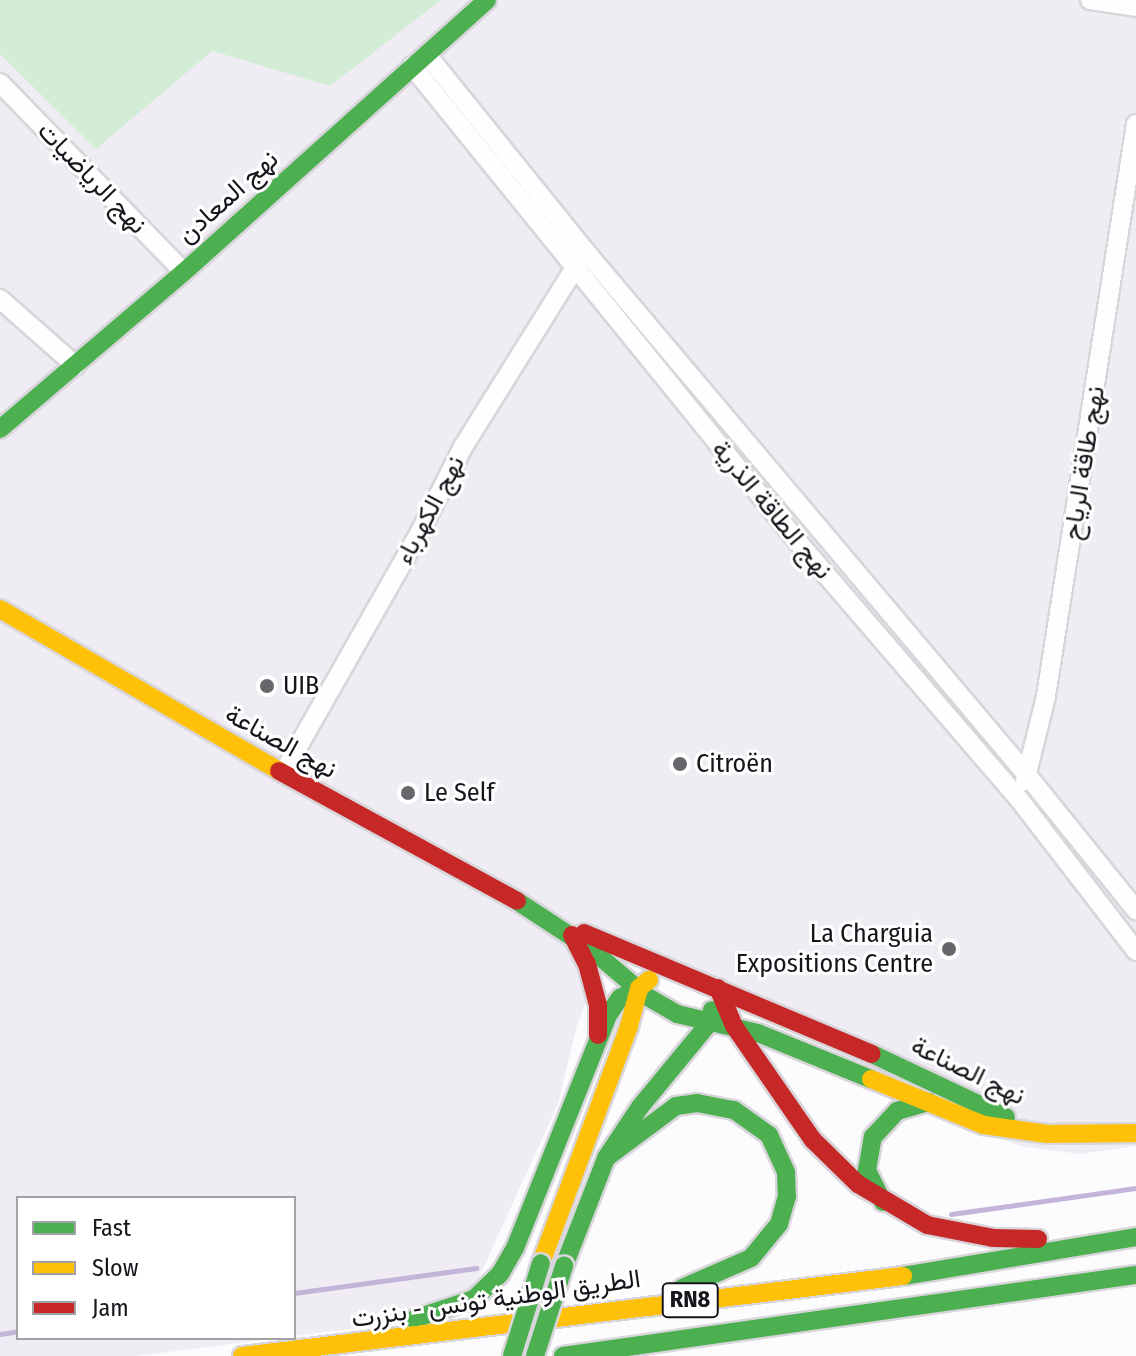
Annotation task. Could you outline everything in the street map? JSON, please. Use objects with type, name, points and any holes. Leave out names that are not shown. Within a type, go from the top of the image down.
[{"type":"main road","name":"نهج المعادن","points":[[0,429],[184,272],[487,0]]},
{"type":"main road","name":"نهج الصناعة","points":[[0,609],[283,773],[540,914],[667,1009],[734,1026],[808,1051],[984,1125],[1029,1130]]},
{"type":"main road","name":"نهج الصناعة","points":[[540,914],[821,1030],[1029,1130]]},
{"type":"main road","points":[[572,935],[587,964],[598,1005],[598,1048]]},
{"type":"main road","points":[[282,1351],[448,1310],[484,1291],[500,1274],[515,1248],[613,1005],[660,974],[675,970]]},
{"type":"main road","points":[[535,1356],[564,1266],[606,1158],[640,1107],[710,1022],[710,985]]},
{"type":"main road","points":[[710,985],[734,1026],[813,1140],[858,1184],[883,1202],[927,1225],[951,1232],[993,1238],[1130,1238]]},
{"type":"main road","points":[[512,1356],[541,1263],[629,1026],[639,988]]},
{"type":"main road","points":[[883,1202],[867,1170],[873,1137],[897,1111],[929,1102]]},
{"type":"main road","points":[[606,1158],[655,1118],[676,1106],[697,1103],[734,1110],[751,1119],[769,1135],[786,1172],[787,1196],[779,1224],[751,1258],[695,1284],[618,1308]]},
{"type":"main road","points":[[1029,1130],[1067,1135],[1136,1133]]},
{"type":"main road","name":"الطريق الوطنية تونس - بنزرت","points":[[242,1356],[618,1308],[912,1275],[1130,1238]]},
{"type":"main road","name":"RN8","points":[[563,1356],[1136,1275]]},
{"type":"main road","points":[[697,1356],[751,1331]]},
{"type":"street","points":[[1090,0],[1136,7]]},
{"type":"street","name":"نهج الطاقة الذرية","points":[[419,60],[586,252],[1027,775],[1136,910]]},
{"type":"street","name":"نهج الطاقة الذرية","points":[[419,60],[574,268],[797,541],[1019,799],[1136,951]]},
{"type":"street","name":"نهج الرياضيات","points":[[0,83],[184,272]]},
{"type":"street","name":"نهج طاقة الرياح","points":[[1019,799],[1046,696],[1136,124]]},
{"type":"street","name":"نهج الكهرباء","points":[[283,773],[421,530],[463,447],[586,252]]},
{"type":"street","points":[[0,299],[76,366]]},
{"type":"shaded area","points":[[0,0],[1136,0],[1136,1146],[1080,1154],[1019,1146],[944,1117],[954,1088],[612,935],[577,1025],[558,1104],[462,1315],[296,1336],[296,1196],[16,1196],[16,1340],[265,1340],[136,1356],[0,1356]]},
{"type":"green space","points":[[0,0],[441,0],[330,86],[212,51],[96,149],[0,54]]},
{"type":"waterway","points":[[951,1214],[1136,1188]]},
{"type":"waterway","points":[[296,1293],[476,1268]]},
{"type":"waterway","points":[[0,1334],[16,1331]]},
{"type":"traffic: fast","points":[[0,429],[184,272],[487,0]]},
{"type":"traffic: fast","points":[[517,901],[592,950],[646,996],[677,1014],[758,1033],[871,1079]]},
{"type":"traffic: fast","points":[[414,1319],[474,1299],[500,1274],[515,1248],[608,1015],[620,998],[639,988]]},
{"type":"traffic: fast","points":[[564,1266],[606,1158],[640,1107],[710,1022],[712,1010]]},
{"type":"traffic: fast","points":[[872,1054],[1006,1117]]},
{"type":"traffic: fast","points":[[883,1202],[867,1170],[873,1137],[897,1111],[929,1102]]},
{"type":"traffic: fast","points":[[606,1158],[676,1106],[697,1103],[734,1110],[769,1135],[786,1172],[787,1196],[779,1224],[751,1258],[682,1288]]},
{"type":"traffic: fast","points":[[903,1276],[1136,1237]]},
{"type":"traffic: fast","points":[[512,1356],[541,1263]]},
{"type":"traffic: fast","points":[[535,1356],[564,1266]]},
{"type":"traffic: fast","points":[[563,1356],[1136,1275]]},
{"type":"traffic: slow","points":[[0,609],[279,771]]},
{"type":"traffic: slow","points":[[541,1263],[629,1026],[639,988],[649,980]]},
{"type":"traffic: slow","points":[[871,1079],[984,1125],[1047,1134],[1136,1133]]},
{"type":"traffic: slow","points":[[242,1356],[903,1276]]},
{"type":"traffic: jam","points":[[279,771],[517,901]]},
{"type":"traffic: jam","points":[[584,933],[872,1054]]},
{"type":"traffic: jam","points":[[572,935],[587,964],[598,1005],[598,1035]]},
{"type":"traffic: jam","points":[[718,988],[734,1026],[813,1140],[858,1184],[927,1225],[993,1238],[1038,1239]]},
{"type":"place","name":"UIB","points":[[267,686]]},
{"type":"place","name":"Citroën","points":[[680,764]]},
{"type":"place","name":"Le Self","points":[[408,793]]},
{"type":"place","name":"La Charguia Expositions Centre","points":[[949,949]]}]
